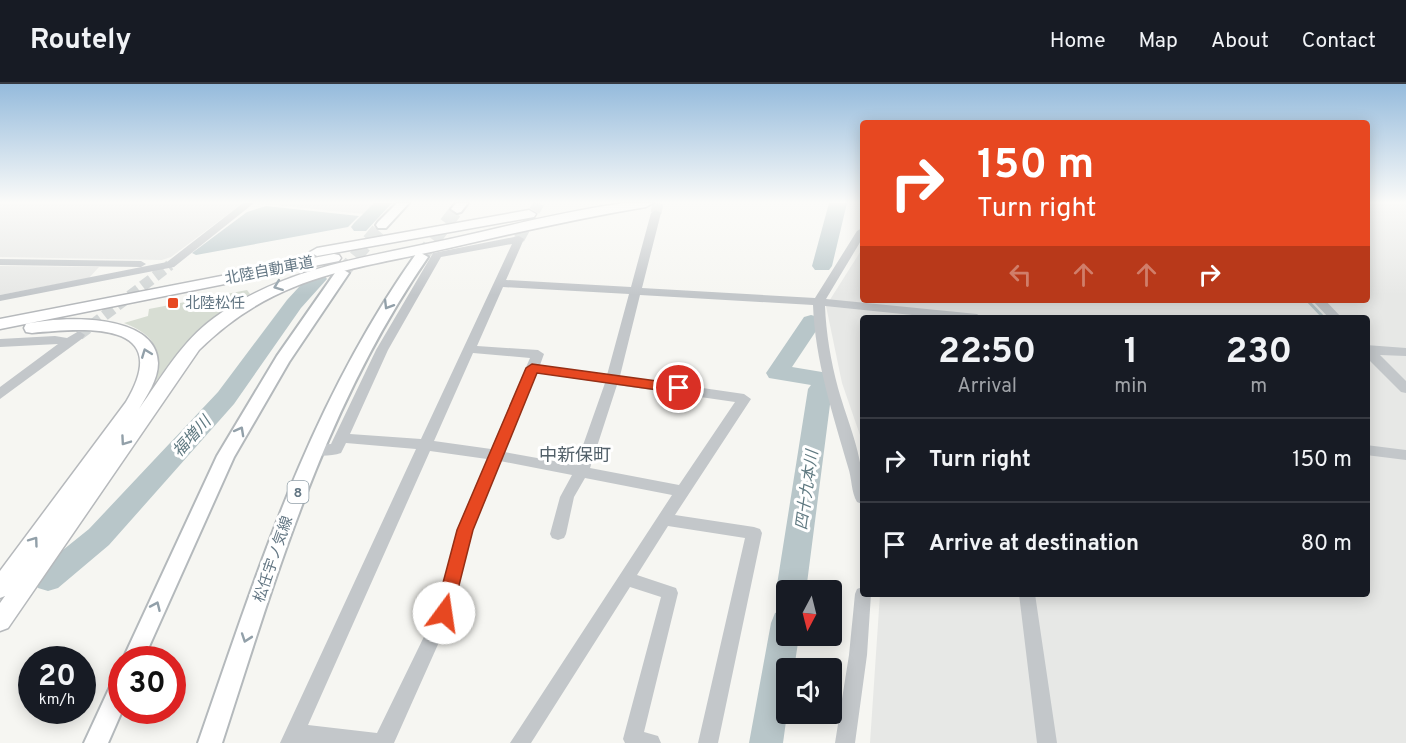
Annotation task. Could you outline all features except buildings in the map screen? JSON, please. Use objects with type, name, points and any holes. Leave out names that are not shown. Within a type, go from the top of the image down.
[{"type":"highway","points":[[223,269],[386,234]]},
{"type":"highway","name":"北陸自動車道","points":[[0,313],[223,269],[422,234]]},
{"type":"highway","name":"北陸自動車道","points":[[0,324],[353,254],[468,234]]},
{"type":"highway","points":[[0,621],[193,346],[221,318],[236,307],[271,289],[338,268],[497,234]]},
{"type":"highway","points":[[0,332],[59,325],[113,328],[139,339],[146,348],[150,360],[148,373],[132,406],[0,588]]},
{"type":"main road","name":"松任宇ノ気線","points":[[210,743],[270,565],[314,450],[366,342],[421,257]]},
{"type":"main road","points":[[138,646],[232,446],[282,360],[342,273]]},
{"type":"main road","points":[[96,743],[108,716]]},
{"type":"street","points":[[0,298],[170,265],[210,234]]},
{"type":"street","points":[[558,534],[567,497],[581,472],[613,378],[638,290],[647,234]]},
{"type":"street","points":[[860,234],[819,302],[820,328],[831,386],[860,481]]},
{"type":"street","points":[[314,450],[336,449],[382,350],[437,255],[519,239],[292,738],[383,743],[444,613],[465,530],[538,354],[469,349]]},
{"type":"street","points":[[0,262],[170,265]]},
{"type":"street","points":[[499,283],[819,302],[947,315]]},
{"type":"street","points":[[1321,303],[1333,315]]},
{"type":"street","points":[[0,343],[74,338],[0,394]]},
{"type":"street","points":[[1370,351],[1406,352]]},
{"type":"street","points":[[1370,354],[1406,389]]},
{"type":"street","points":[[520,743],[681,491],[744,399],[613,378],[532,368]]},
{"type":"street","points":[[341,438],[425,445],[495,455],[681,491]]},
{"type":"street","points":[[1370,450],[1406,455]]},
{"type":"street","points":[[663,519],[754,533],[708,743]]},
{"type":"street","points":[[625,578],[670,593],[633,739],[651,743]]},
{"type":"street","points":[[845,743],[858,655],[863,597]]},
{"type":"street","points":[[1027,597],[1047,743]]},
{"type":"shaded area","points":[[0,234],[202,234],[171,257],[162,260],[0,257]]},
{"type":"shaded area","points":[[218,234],[311,234],[196,255],[192,253]]},
{"type":"shaded area","points":[[1370,234],[1406,234],[1406,743],[870,743],[880,597],[1370,597],[1370,315],[860,315],[860,435],[842,383],[826,306],[860,252],[860,303],[1370,303]]},
{"type":"shaded area","points":[[0,266],[99,267],[89,278],[0,295]]},
{"type":"shaded area","points":[[247,290],[250,294],[222,312],[197,334],[154,384],[157,354],[154,346],[144,333],[124,323],[148,316],[149,309]]},
{"type":"waterway","name":"四十九本川","points":[[822,266],[830,234]]},
{"type":"waterway","name":"福増川","points":[[48,579],[99,537],[226,398],[294,304],[317,279]]},
{"type":"waterway","points":[[1310,303],[1321,315]]},
{"type":"waterway","name":"四十九本川","points":[[811,322],[777,373],[820,378]]},
{"type":"waterway","name":"四十九本川","points":[[793,580],[820,389]]},
{"type":"waterway","name":"四十九本川","points":[[766,743],[782,646]]},
{"type":"tunnel","points":[[342,273],[375,234]]},
{"type":"tunnel","points":[[421,257],[438,234]]},
{"type":"tunnel","points":[[519,239],[522,234]]},
{"type":"tunnel","points":[[79,335],[170,265]]},
{"type":"place","name":"北陸松任","points":[[173,303]]},
{"type":"district","name":"中新保町","points":[[575,455]]},
{"type":"route","points":[[444,613],[465,530],[532,368],[679,388]]}]
